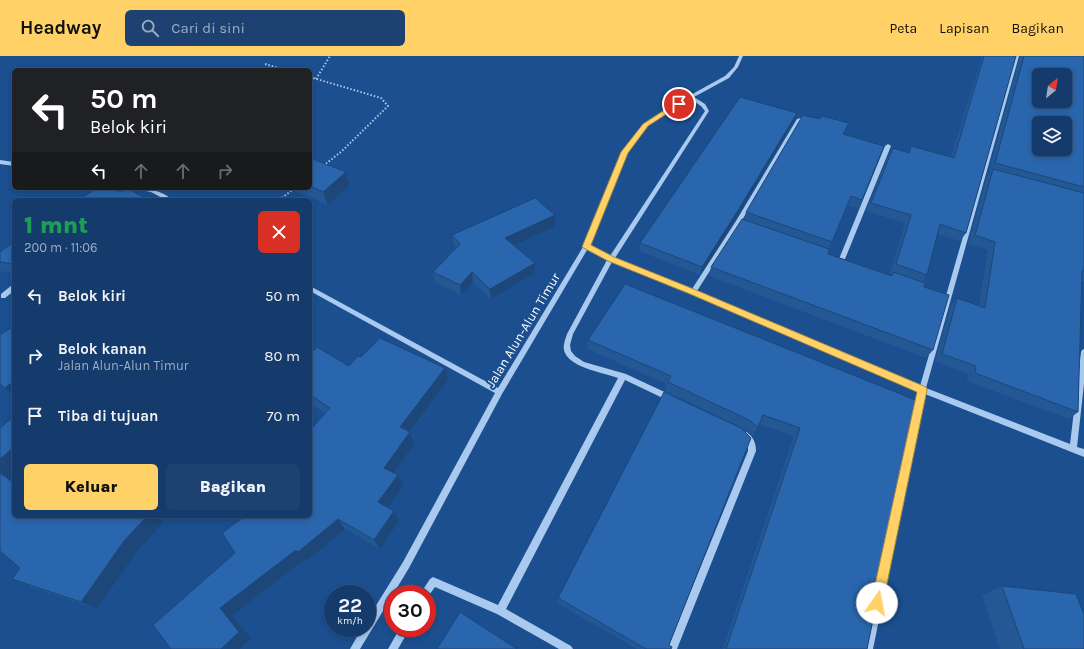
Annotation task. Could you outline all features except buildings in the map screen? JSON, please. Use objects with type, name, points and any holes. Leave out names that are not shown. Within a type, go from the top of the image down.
[{"type":"street","name":"Jalan Alun-Alun Timur","points":[[355,649],[406,565],[499,392],[586,247],[625,152],[634,137],[645,125],[690,97],[727,77],[736,67],[741,56]]},
{"type":"street","points":[[868,649],[922,390],[946,296],[987,174],[1018,56]]},
{"type":"street","points":[[679,402],[623,376],[582,364],[573,358],[568,352],[567,345],[570,334],[611,259],[706,111],[703,105],[690,97]]},
{"type":"street","points":[[693,292],[738,222],[799,119]]},
{"type":"street","points":[[842,259],[888,146]]},
{"type":"street","points":[[0,162],[12,164]]},
{"type":"street","points":[[139,190],[153,191],[166,198]]},
{"type":"street","points":[[738,222],[745,225]]},
{"type":"street","points":[[586,247],[611,259],[693,292],[922,390],[1084,453]]},
{"type":"street","points":[[835,257],[850,262]]},
{"type":"street","points":[[3,296],[12,289]]},
{"type":"street","points":[[312,289],[499,392]]},
{"type":"street","points":[[1072,448],[1084,352]]},
{"type":"street","points":[[500,611],[623,376]]},
{"type":"street","points":[[672,649],[752,451],[753,445],[751,440],[734,428]]},
{"type":"street","points":[[431,585],[433,582],[500,611],[568,649]]},
{"type":"street","points":[[393,649],[400,637]]},
{"type":"path","points":[[316,79],[330,56]]},
{"type":"path","points":[[264,64],[278,68]]},
{"type":"path","points":[[312,78],[381,98],[388,106],[342,151],[321,168]]},
{"type":"path","points":[[282,198],[292,190]]},
{"type":"route","points":[[679,104],[645,125],[634,137],[625,152],[586,247],[611,259],[693,292],[922,390],[877,603]]}]
